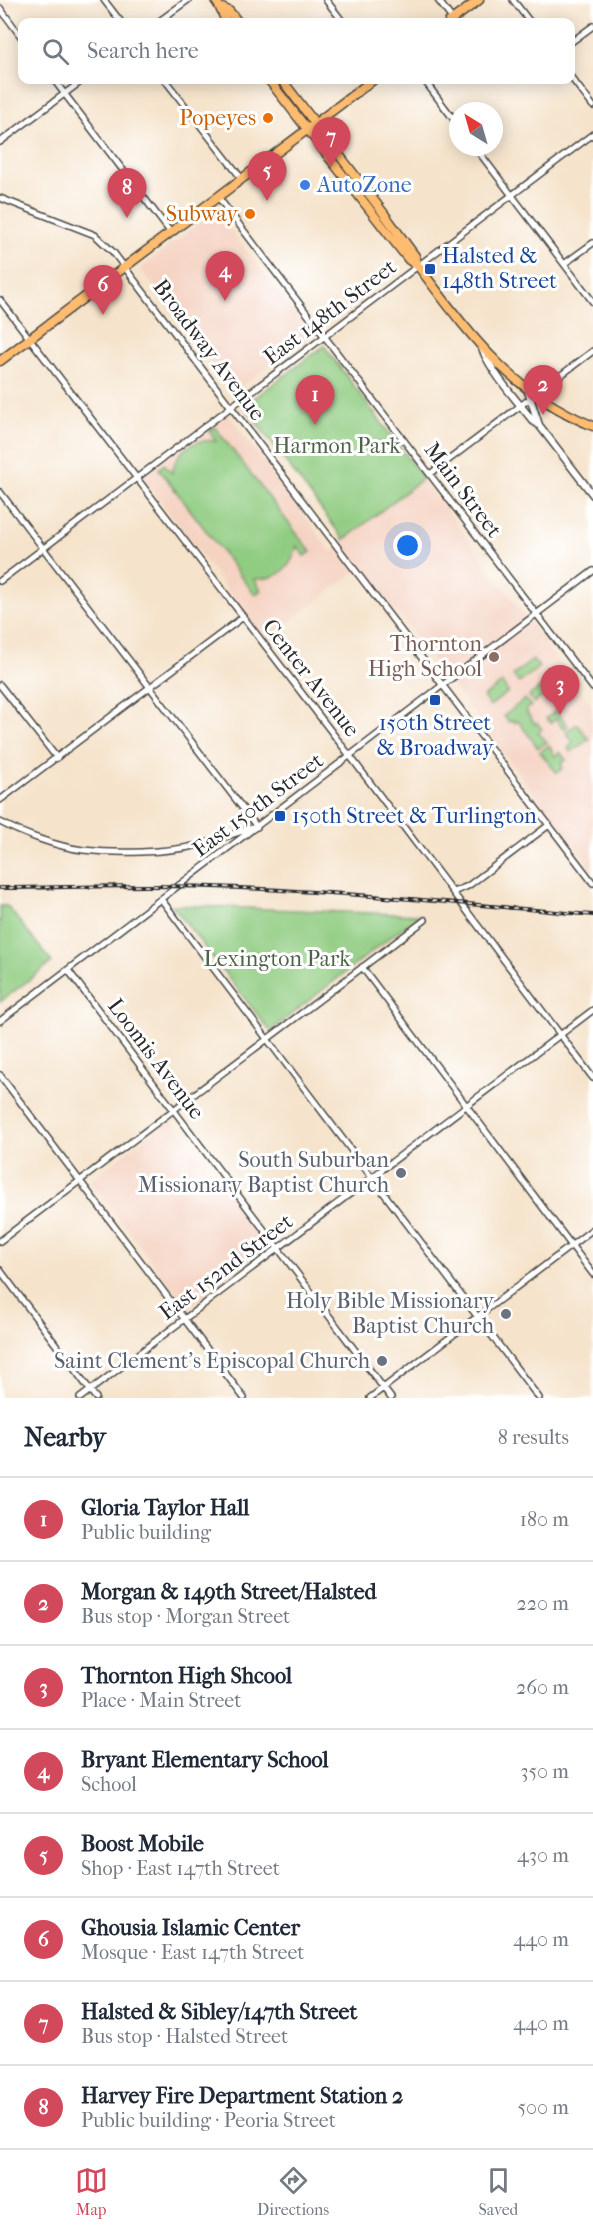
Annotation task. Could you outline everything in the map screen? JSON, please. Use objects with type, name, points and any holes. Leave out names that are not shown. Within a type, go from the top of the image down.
[{"type":"main road","points":[[215,0],[235,18]]},
{"type":"main road","points":[[455,18],[479,0]]},
{"type":"main road","points":[[222,8],[224,18]]},
{"type":"main road","points":[[272,84],[400,250],[418,266]]},
{"type":"main road","points":[[285,84],[411,250],[418,266],[481,348],[531,395],[593,426]]},
{"type":"main road","points":[[0,361],[368,84]]},
{"type":"street","points":[[104,0],[118,18]]},
{"type":"street","points":[[163,18],[188,0]]},
{"type":"street","points":[[326,0],[340,18]]},
{"type":"street","points":[[438,0],[449,18]]},
{"type":"street","points":[[513,0],[527,18]]},
{"type":"street","points":[[0,8],[18,33]]},
{"type":"street","points":[[575,39],[593,26]]},
{"type":"street","points":[[575,83],[593,106]]},
{"type":"street","points":[[57,84],[171,233]]},
{"type":"street","points":[[0,142],[78,84]]},
{"type":"street","points":[[168,84],[242,179]]},
{"type":"street","points":[[427,84],[449,112]]},
{"type":"street","name":"East 148th Street","points":[[0,581],[593,134]]},
{"type":"street","points":[[482,156],[593,302]]},
{"type":"street","name":"Main Street","points":[[218,197],[593,688]]},
{"type":"street","name":"Broadway Avenue","points":[[0,198],[95,235],[113,252],[593,883]]},
{"type":"street","points":[[564,264],[593,243]]},
{"type":"street","name":"Center Avenue","points":[[0,300],[350,756],[593,1078]]},
{"type":"street","points":[[481,348],[491,368],[593,495]]},
{"type":"street","points":[[430,474],[521,406],[531,395],[593,351]]},
{"type":"street","points":[[531,395],[539,425]]},
{"type":"street","points":[[0,492],[257,827],[198,845],[118,852],[82,850],[23,834],[0,822]]},
{"type":"street","name":"East 150th Street","points":[[0,1021],[593,570]]},
{"type":"street","points":[[0,800],[243,617]]},
{"type":"street","points":[[0,685],[57,758]]},
{"type":"street","points":[[453,892],[468,886],[549,825]]},
{"type":"street","points":[[161,899],[539,1398]]},
{"type":"street","points":[[0,1241],[425,920]]},
{"type":"street","points":[[362,967],[593,1274]]},
{"type":"street","name":"Loomis Avenue","points":[[68,970],[391,1398]]},
{"type":"street","name":"East 152nd Street","points":[[80,1398],[593,1010]]},
{"type":"street","points":[[0,1075],[244,1398]]},
{"type":"street","points":[[370,1398],[593,1229]]},
{"type":"street","points":[[0,1270],[96,1398]]},
{"type":"shaded area","points":[[216,210],[310,335],[233,393],[140,268]]},
{"type":"shaded area","name":"Thornton High School","points":[[227,413],[332,553],[344,540],[423,478],[593,708],[593,871],[362,567],[265,640],[142,477]]},
{"type":"shaded area","points":[[170,1119],[267,1247],[187,1308],[90,1180]]},
{"type":"green space","name":"Harmon Park","points":[[324,346],[423,478],[344,540],[244,406]]},
{"type":"green space","points":[[214,426],[311,552],[305,556],[297,546],[291,561],[282,572],[270,578],[254,579],[261,590],[255,595],[159,469],[164,464],[172,473],[177,458],[187,448],[200,442],[216,441],[209,431]]},
{"type":"green space","points":[[533,660],[539,667],[519,683],[513,675]]},
{"type":"green space","points":[[548,682],[554,689],[534,703],[529,696]]},
{"type":"green space","points":[[502,683],[508,692],[490,706],[483,697]]},
{"type":"green space","points":[[525,699],[531,706],[527,709],[527,713],[542,729],[538,732],[547,742],[538,748],[518,721],[509,722],[504,716]]},
{"type":"green space","points":[[556,711],[568,726],[563,729],[556,719],[551,723],[546,718]]},
{"type":"green space","points":[[577,724],[589,739],[571,752],[568,748],[573,742],[566,732]]},
{"type":"green space","points":[[549,745],[555,756],[560,752],[566,760],[561,764],[563,768],[557,773],[540,752]]},
{"type":"green space","name":"Lexington Park","points":[[172,905],[419,915],[270,1031]]},
{"type":"green space","points":[[0,906],[7,906],[52,962],[0,1002]]},
{"type":"railway","points":[[0,888],[150,886],[284,890],[593,915]]},
{"type":"place","name":"Popeyes","points":[[268,118]]},
{"type":"place","name":"Halsted & Sibley/147th Street","points":[[331,167]]},
{"type":"place","name":"AutoZone","points":[[305,185]]},
{"type":"place","name":"Boost Mobile","points":[[267,201]]},
{"type":"place","name":"Subway","points":[[250,214]]},
{"type":"place","name":"Harvey Fire Department Station 2","points":[[127,218]]},
{"type":"place","name":"Halsted & 148th Street","points":[[430,269]]},
{"type":"place","name":"Bryant Elementary School","points":[[225,301]]},
{"type":"place","name":"Ghousia Islamic Center","points":[[103,315]]},
{"type":"place","name":"Morgan & 149th Street/Halsted","points":[[543,415]]},
{"type":"place","name":"Gloria Taylor Hall","points":[[315,425]]},
{"type":"place","name":"Thornton High School","points":[[494,657]]},
{"type":"place","name":"150th Street & Broadway","points":[[435,700]]},
{"type":"place","name":"Thornton High Shcool","points":[[560,715]]},
{"type":"place","name":"150th Street & Turlington","points":[[280,816]]},
{"type":"place","name":"South Suburban Missionary Baptist Church","points":[[401,1173]]},
{"type":"place","name":"Holy Bible Missionary Baptist Church","points":[[506,1314]]},
{"type":"place","name":"Saint Clement's Episcopal Church","points":[[382,1361]]}]
